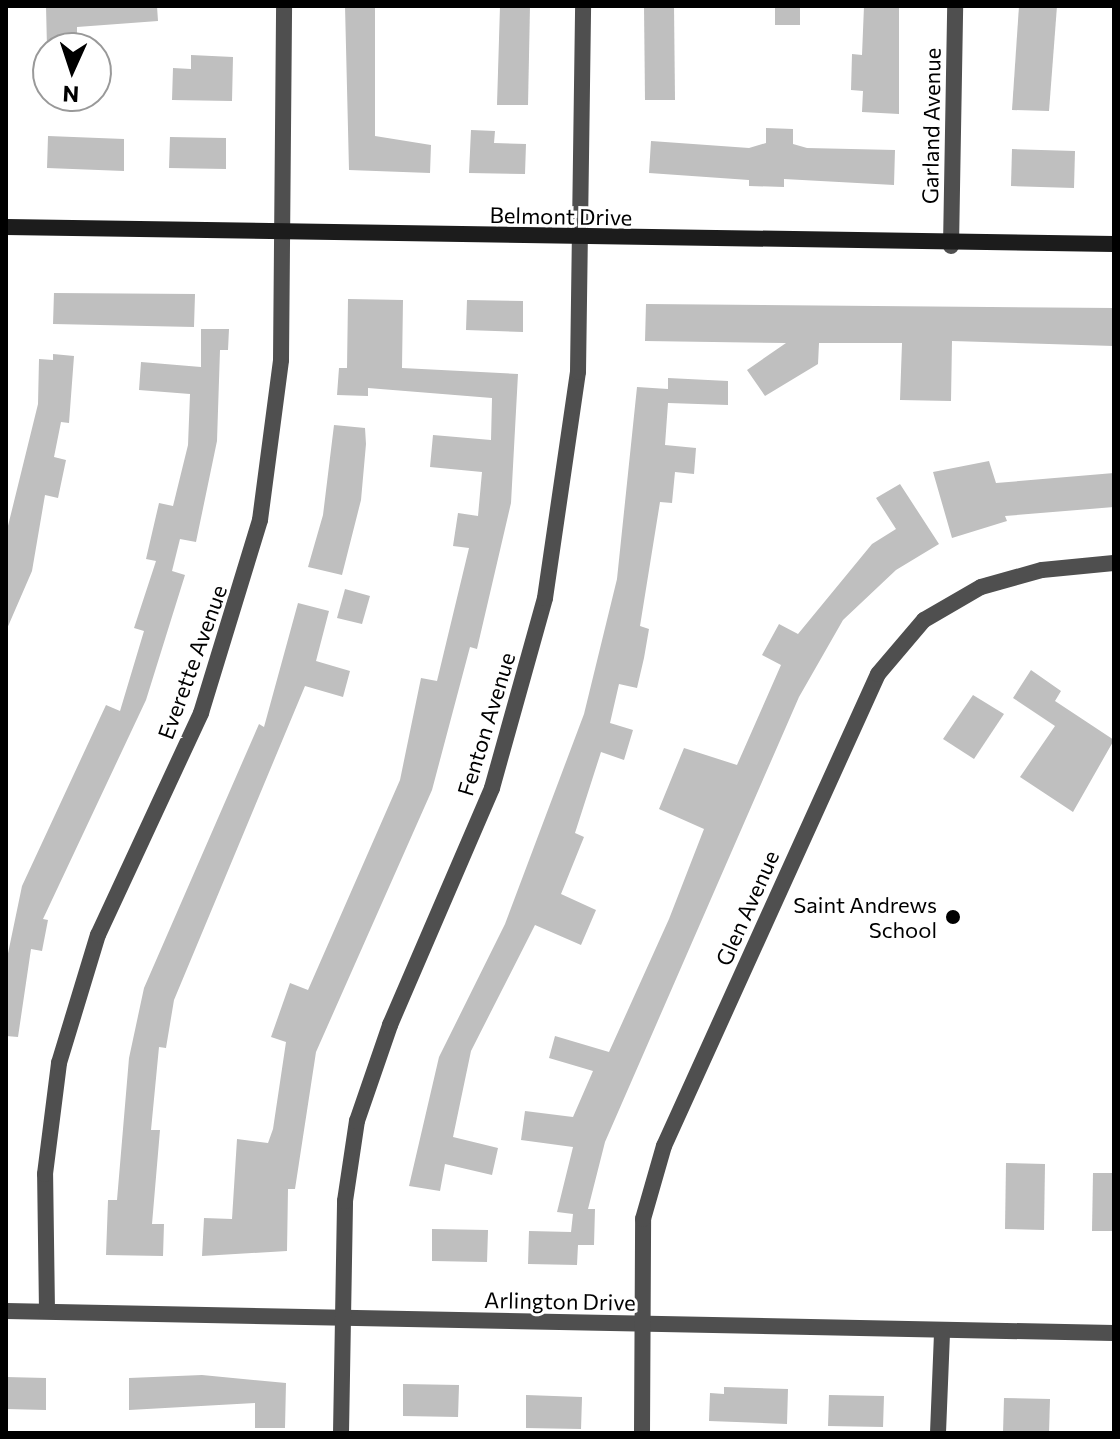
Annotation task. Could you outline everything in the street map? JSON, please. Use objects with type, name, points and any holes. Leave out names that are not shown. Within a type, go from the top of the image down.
[{"type":"street","name":"Everette Avenue","points":[[47,1311],[45,1174],[59,1063],[98,935],[201,713],[242,593],[274,434],[285,232],[284,6]]},
{"type":"street","name":"Fenton Avenue","points":[[341,1433],[345,1201],[357,1121],[390,1025],[492,788],[545,598],[578,372],[585,239],[583,6]]},
{"type":"street","name":"Garland Avenue","points":[[951,246],[955,6]]},
{"type":"street","name":"Belmont Drive","points":[[6,227],[951,246],[1114,244]]},
{"type":"street","name":"Glen Avenue","points":[[642,1433],[643,1219],[664,1146],[878,674],[924,620],[981,587],[1042,570],[1114,563]]},
{"type":"street","name":"Arlington Drive","points":[[6,1311],[942,1332],[1114,1333]]},
{"type":"street","points":[[938,1433],[942,1332]]},
{"type":"building","points":[[46,6],[157,6],[158,21],[77,27],[77,32],[47,32]]},
{"type":"building","points":[[345,6],[375,6],[375,136],[431,145],[430,173],[349,170]]},
{"type":"building","points":[[500,6],[530,6],[528,105],[497,105]]},
{"type":"building","points":[[644,6],[674,6],[675,100],[645,100]]},
{"type":"building","points":[[775,6],[800,6],[800,25],[775,25]]},
{"type":"building","points":[[864,6],[899,6],[899,114],[862,112],[863,91],[851,90],[852,54],[862,55]]},
{"type":"building","points":[[1019,6],[1057,6],[1049,111],[1012,110]]},
{"type":"building","points":[[191,55],[233,57],[232,101],[172,100],[173,68],[191,69]]},
{"type":"building","points":[[766,128],[793,129],[793,144],[807,148],[895,150],[894,185],[784,179],[784,187],[749,186],[749,180],[649,173],[651,141],[749,148],[766,143]]},
{"type":"building","points":[[471,130],[495,131],[494,143],[526,144],[525,174],[469,173]]},
{"type":"building","points":[[48,136],[124,139],[124,171],[47,168]]},
{"type":"building","points":[[170,137],[226,138],[226,169],[169,168]]},
{"type":"building","points":[[1012,149],[1075,151],[1074,188],[1011,186]]},
{"type":"building","points":[[54,293],[195,294],[194,327],[53,324]]},
{"type":"building","points":[[348,299],[403,300],[402,368],[518,374],[511,503],[477,649],[470,647],[432,790],[316,1052],[295,1189],[288,1189],[287,1251],[202,1256],[204,1218],[232,1219],[237,1139],[268,1143],[273,1129],[286,1042],[271,1037],[290,983],[308,990],[400,780],[421,678],[437,681],[469,548],[453,546],[458,513],[478,516],[482,472],[430,467],[433,435],[491,440],[492,398],[368,388],[368,396],[337,395],[339,368],[347,368]]},
{"type":"building","points":[[467,300],[523,301],[523,332],[466,330]]},
{"type":"building","points":[[646,304],[1114,308],[1114,346],[952,341],[951,401],[900,400],[902,343],[819,343],[818,364],[765,396],[747,370],[786,343],[645,341]]},
{"type":"building","points":[[201,329],[229,329],[228,350],[220,350],[217,441],[196,542],[180,539],[172,571],[185,575],[146,700],[43,919],[48,920],[42,951],[31,949],[18,1037],[6,1036],[6,963],[22,886],[106,705],[120,711],[144,631],[134,628],[156,561],[146,559],[159,503],[173,506],[188,445],[190,394],[139,390],[141,362],[201,367]]},
{"type":"building","points":[[53,354],[74,356],[69,423],[61,422],[54,457],[66,460],[58,498],[45,495],[32,571],[6,631],[6,534],[38,404],[39,359],[53,360]]},
{"type":"building","points":[[668,378],[728,381],[728,405],[668,403],[665,445],[696,448],[694,474],[675,472],[672,503],[660,502],[640,626],[649,629],[644,658],[637,688],[619,684],[610,723],[633,730],[624,760],[601,752],[575,833],[584,837],[561,894],[596,910],[581,945],[535,925],[471,1051],[453,1137],[498,1148],[492,1175],[445,1164],[440,1191],[409,1186],[439,1057],[505,924],[584,714],[617,579],[637,387],[668,389]]},
{"type":"building","points":[[334,425],[365,428],[366,444],[361,500],[342,575],[308,567],[323,515]]},
{"type":"building","points":[[989,461],[996,483],[1114,473],[1114,507],[1005,516],[1007,521],[952,538],[933,472]]},
{"type":"building","points":[[900,484],[939,544],[896,570],[843,620],[799,697],[605,1142],[588,1209],[595,1209],[594,1245],[578,1245],[577,1265],[528,1264],[529,1231],[571,1232],[573,1214],[557,1212],[573,1147],[521,1140],[525,1111],[573,1117],[593,1071],[549,1058],[555,1036],[609,1052],[669,919],[704,829],[659,809],[684,748],[737,765],[781,665],[762,655],[779,624],[798,634],[872,544],[896,529],[876,498]]},
{"type":"building","points":[[345,589],[370,596],[362,624],[337,618]]},
{"type":"building","points":[[298,603],[329,611],[316,661],[350,671],[343,697],[305,686],[174,1000],[166,1048],[159,1047],[151,1130],[160,1130],[152,1224],[164,1224],[163,1256],[106,1255],[108,1200],[117,1200],[129,1058],[144,988],[259,724],[264,727]]},
{"type":"building","points":[[1031,670],[1061,691],[1055,701],[1114,740],[1073,812],[1020,777],[1055,726],[1013,698]]},
{"type":"building","points":[[973,695],[1004,714],[974,759],[943,739]]},
{"type":"building","points":[[1006,1163],[1045,1164],[1044,1230],[1005,1229]]},
{"type":"building","points":[[1093,1173],[1114,1173],[1114,1231],[1092,1231]]},
{"type":"building","points":[[432,1229],[488,1230],[487,1262],[432,1261]]},
{"type":"building","points":[[202,1375],[286,1383],[285,1428],[255,1428],[255,1403],[129,1410],[129,1378]]},
{"type":"building","points":[[6,1377],[46,1378],[46,1410],[6,1409]]},
{"type":"building","points":[[403,1384],[459,1385],[458,1417],[403,1416]]},
{"type":"building","points":[[724,1387],[788,1389],[787,1424],[709,1421],[710,1393],[724,1394]]},
{"type":"building","points":[[526,1395],[582,1397],[581,1429],[526,1428]]},
{"type":"building","points":[[829,1395],[884,1396],[883,1427],[828,1426]]},
{"type":"building","points":[[1004,1398],[1050,1399],[1049,1433],[1003,1433]]},
{"type":"place","name":"Saint Andrews School","points":[[953,917]]}]
